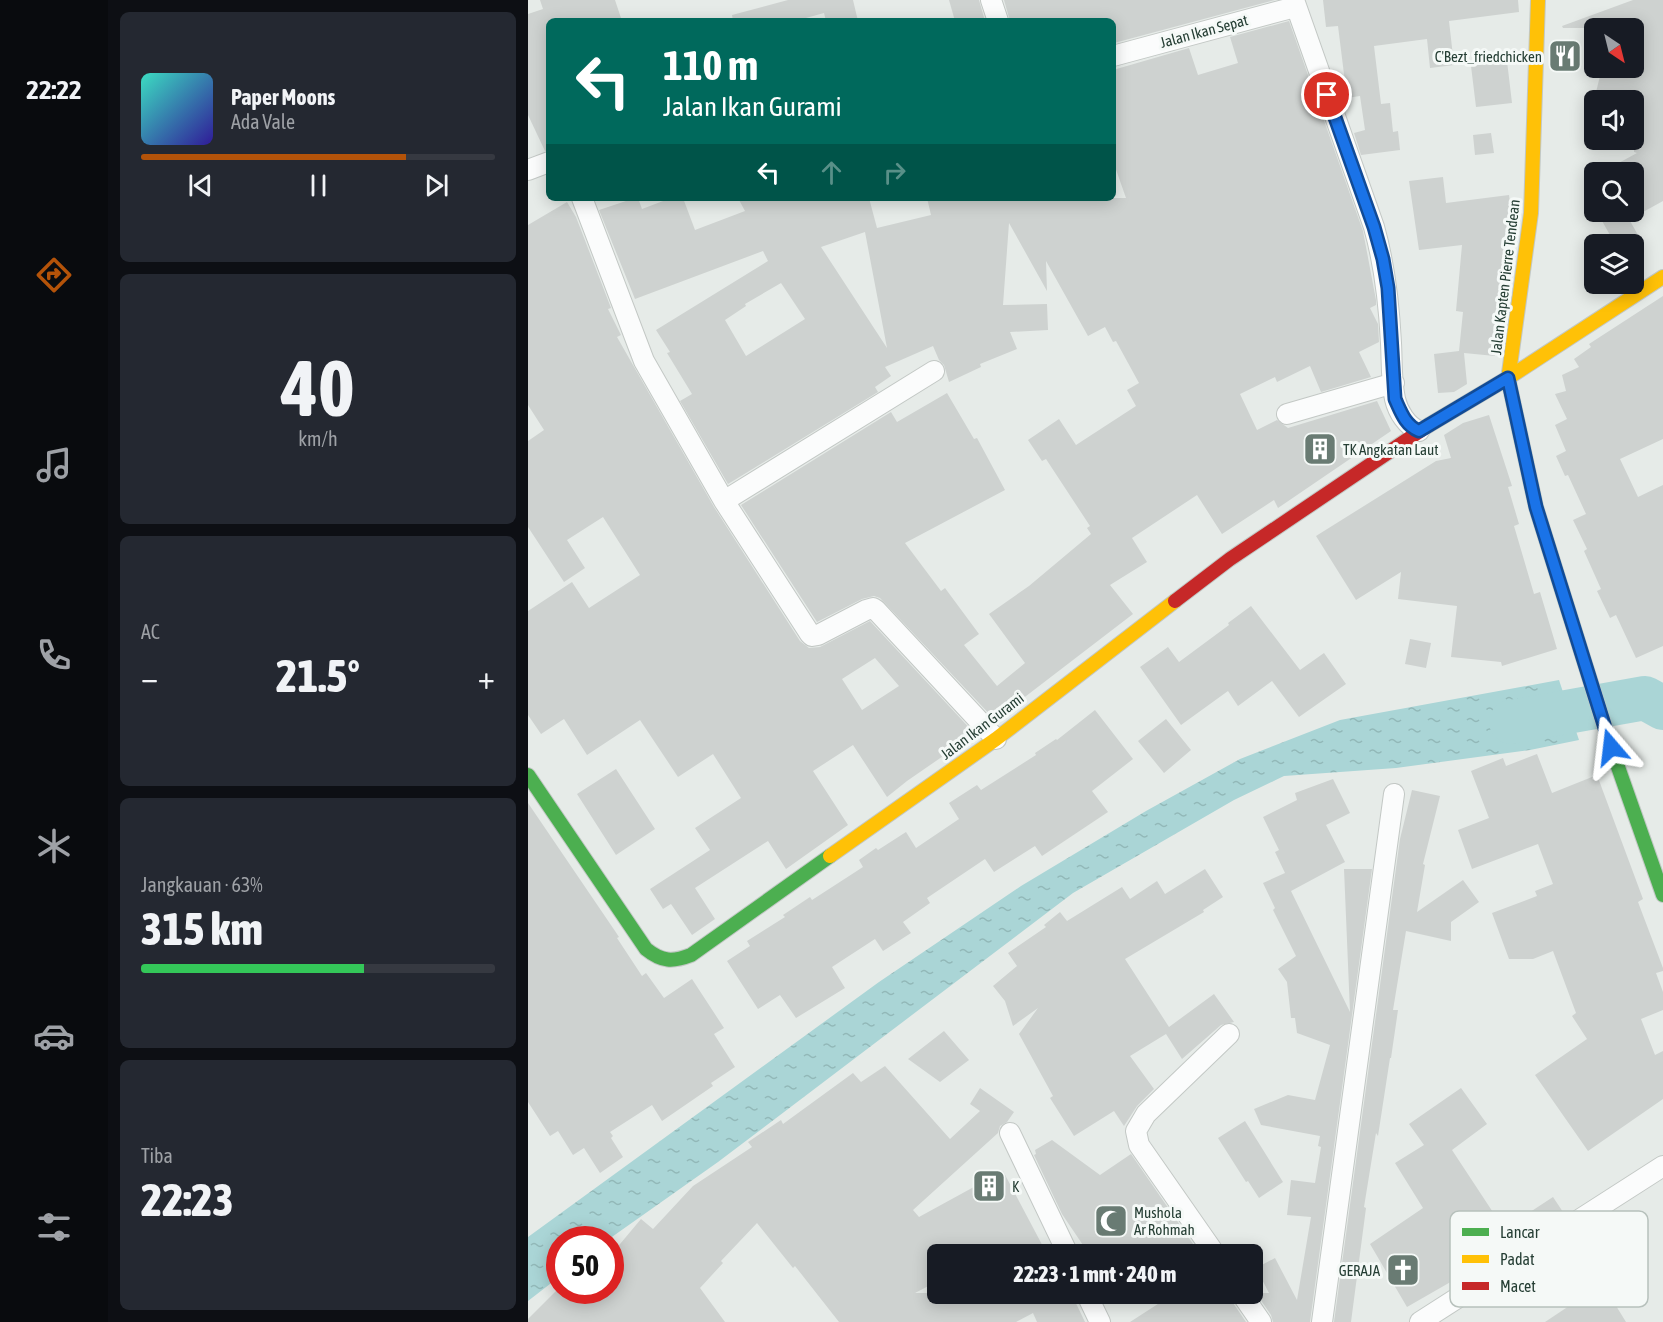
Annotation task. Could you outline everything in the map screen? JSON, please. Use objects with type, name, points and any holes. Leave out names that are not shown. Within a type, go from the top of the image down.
[{"type":"main road","name":"Jalan Kapten Pierre Tendean","points":[[1538,0],[1531,213],[1508,378],[1534,498],[1611,747],[1663,895]]},
{"type":"main road","name":"Jalan Ikan Gurami","points":[[529,777],[646,949],[655,957],[666,962],[691,955],[996,739],[1230,559],[1419,431],[1508,378],[1663,277]]},
{"type":"street","points":[[991,0],[997,18]]},
{"type":"street","points":[[1294,3],[1374,227],[1383,259],[1388,288],[1395,399],[1401,413],[1412,428],[1419,431]]},
{"type":"street","name":"Jalan Ikan Sepat","points":[[1116,55],[1294,3]]},
{"type":"street","points":[[528,170],[546,163]]},
{"type":"street","points":[[583,201],[639,351],[724,501],[812,636],[873,608],[996,739]]},
{"type":"street","points":[[724,501],[934,371]]},
{"type":"street","points":[[1287,414],[1394,383]]},
{"type":"street","points":[[1322,1322],[1394,794]]},
{"type":"street","points":[[1208,1244],[1139,1145],[1136,1131],[1146,1114],[1229,1034]]},
{"type":"street","points":[[1010,1133],[1063,1244]]},
{"type":"street","points":[[1593,1211],[1663,1166]]},
{"type":"street","points":[[1420,1322],[1450,1303]]},
{"type":"street","points":[[1091,1304],[1100,1322]]},
{"type":"street","points":[[1249,1304],[1261,1322]]},
{"type":"water","points":[[1559,680],[1579,740],[1530,750],[1396,768],[1284,776],[1234,800],[1073,893],[718,1162],[624,1228],[624,1226],[546,1226],[546,1287],[528,1301],[528,1237],[879,982],[1021,886],[1146,811],[1240,759],[1340,720]]},
{"type":"building","points":[[540,0],[615,0],[621,18],[546,18],[545,151],[528,115],[528,14],[543,9]]},
{"type":"building","points":[[788,0],[853,0],[857,18],[825,18],[824,13],[806,18],[732,18],[732,15]]},
{"type":"building","points":[[949,0],[979,0],[984,18],[954,18]]},
{"type":"building","points":[[1004,0],[1275,0],[1116,42],[1116,18],[1009,18]]},
{"type":"building","points":[[1323,0],[1518,0],[1519,12],[1449,21],[1454,65],[1430,68],[1427,39],[1374,46],[1381,104],[1390,103],[1393,132],[1398,131],[1400,150],[1361,155],[1354,133],[1365,130],[1360,96],[1347,98],[1338,26],[1326,27]]},
{"type":"building","points":[[1633,0],[1663,0],[1663,201],[1644,211],[1644,162],[1620,162],[1637,153],[1634,150],[1644,150],[1644,90],[1596,90],[1600,78],[1644,78],[1644,18],[1584,18],[1584,28],[1563,28],[1562,26]]},
{"type":"building","points":[[1289,21],[1363,231],[1376,300],[1376,305],[1370,308],[1378,324],[1379,342],[1359,352],[1371,377],[1321,392],[1310,366],[1277,382],[1275,377],[1240,394],[1257,430],[1277,420],[1288,428],[1377,401],[1391,431],[1278,508],[1274,500],[1222,534],[1197,495],[1132,538],[1147,562],[1110,585],[1133,614],[995,720],[880,598],[874,596],[862,599],[817,622],[741,505],[891,412],[897,422],[947,393],[974,439],[977,438],[1005,490],[905,543],[941,591],[945,588],[979,634],[964,645],[997,686],[1025,663],[989,614],[1029,586],[1091,534],[1087,528],[1090,526],[1046,459],[1042,461],[1028,440],[1059,419],[1076,445],[1136,406],[1127,390],[1139,383],[1116,341],[1113,342],[1105,327],[1088,336],[1046,261],[1047,291],[1009,223],[1003,305],[1047,304],[1048,330],[1010,332],[1017,349],[980,364],[981,367],[949,382],[944,365],[939,360],[933,346],[885,367],[891,376],[875,387],[878,392],[728,484],[680,401],[692,394],[656,330],[768,261],[763,251],[635,299],[599,210],[626,201],[639,201],[642,209],[663,201],[684,201],[695,230],[745,211],[740,201],[870,201],[877,228],[931,215],[928,201],[1116,201],[1116,198],[1126,198],[1116,170],[1116,69],[1189,48],[1198,75],[1238,63],[1230,37]],"holes":[[[865,232],[887,348],[821,247]],[[781,283],[805,319],[746,356],[725,320],[746,306],[745,304]]]},
{"type":"building","points":[[1507,61],[1512,103],[1476,107],[1471,66]]},
{"type":"building","points":[[1491,133],[1494,153],[1475,155],[1473,135]]},
{"type":"building","points":[[1443,177],[1446,203],[1509,195],[1512,219],[1507,220],[1510,243],[1505,244],[1507,266],[1495,356],[1464,353],[1467,384],[1454,392],[1438,393],[1434,354],[1459,351],[1463,312],[1456,311],[1462,245],[1419,250],[1409,181]]},
{"type":"building","points":[[567,202],[576,217],[611,308],[608,309],[621,335],[617,337],[714,507],[800,641],[809,648],[820,647],[870,621],[975,734],[887,797],[853,745],[813,771],[848,825],[786,869],[768,841],[695,888],[715,919],[692,935],[671,904],[663,909],[650,889],[710,850],[695,828],[741,798],[713,754],[678,777],[640,720],[587,755],[564,719],[541,734],[528,715],[528,611],[572,582],[589,608],[640,575],[603,517],[567,540],[585,568],[564,582],[528,527],[528,441],[544,430],[528,405],[528,225]],"holes":[[[875,658],[899,686],[862,710],[842,679]]]},
{"type":"building","points":[[1603,222],[1631,222],[1637,234],[1609,234]]},
{"type":"building","points":[[1663,296],[1663,439],[1620,459],[1638,497],[1663,485],[1663,646],[1636,658],[1616,615],[1610,618],[1597,591],[1601,589],[1584,551],[1587,549],[1573,520],[1586,514],[1568,475],[1565,476],[1556,456],[1566,451],[1555,425],[1567,419],[1555,394],[1566,391],[1562,375],[1579,367],[1574,359],[1591,347],[1589,344]]},
{"type":"building","points":[[1489,415],[1512,486],[1508,487],[1519,524],[1514,526],[1534,594],[1540,592],[1557,649],[1502,666],[1501,662],[1451,657],[1457,606],[1398,599],[1401,572],[1356,600],[1316,536],[1436,461],[1451,458],[1444,435],[1463,423]]},
{"type":"building","points":[[1251,606],[1300,670],[1324,653],[1346,684],[1299,717],[1272,681],[1238,706],[1228,691],[1181,725],[1140,667],[1168,647],[1179,662]]},
{"type":"building","points":[[1410,639],[1431,643],[1426,668],[1405,664]]},
{"type":"building","points":[[1095,710],[1133,759],[1092,791],[1108,812],[1042,856],[1035,846],[994,872],[985,859],[927,898],[930,903],[903,922],[911,933],[883,951],[875,939],[832,967],[845,988],[796,1018],[780,995],[758,1009],[727,961],[750,946],[747,941],[785,917],[783,915],[810,897],[812,900],[863,867],[859,860],[876,848],[878,850],[906,832],[916,848],[959,819],[949,803],[977,785],[981,790],[1036,755],[1035,753],[1057,740]]},
{"type":"building","points":[[1166,719],[1191,750],[1164,773],[1138,741]]},
{"type":"building","points":[[1537,754],[1552,793],[1597,775],[1643,899],[1638,902],[1663,968],[1663,971],[1656,973],[1663,992],[1663,1010],[1641,1019],[1655,1055],[1663,1051],[1663,1099],[1588,1151],[1535,1075],[1587,1039],[1572,1016],[1576,1013],[1553,951],[1533,959],[1509,959],[1492,913],[1537,896],[1535,891],[1553,884],[1538,844],[1472,869],[1458,830],[1489,818],[1471,771],[1503,758],[1506,766]]},
{"type":"building","points":[[616,769],[655,829],[616,855],[577,794]]},
{"type":"building","points":[[1333,779],[1350,813],[1326,825],[1345,862],[1291,891],[1350,1012],[1344,869],[1372,869],[1310,1322],[1273,1322],[1263,1303],[1263,1293],[1269,1293],[1263,1281],[1263,1264],[1275,1258],[1297,1300],[1311,1217],[1287,1215],[1291,1180],[1315,1183],[1321,1147],[1318,1146],[1320,1136],[1261,1125],[1254,1109],[1288,1095],[1315,1100],[1330,1045],[1297,1033],[1295,1018],[1291,1018],[1287,982],[1278,969],[1296,956],[1273,910],[1275,908],[1263,883],[1285,873],[1275,852],[1279,850],[1263,817],[1297,800],[1295,793]]},
{"type":"building","points":[[1412,790],[1440,796],[1423,864],[1425,865],[1417,912],[1463,880],[1479,902],[1451,922],[1451,941],[1406,931],[1393,1010],[1398,1010],[1391,1058],[1364,1207],[1366,1208],[1351,1322],[1334,1322],[1400,839]]},
{"type":"building","points":[[528,803],[619,937],[617,938],[642,976],[646,973],[664,998],[692,979],[724,1028],[714,1034],[735,1067],[711,1083],[713,1086],[662,1121],[652,1105],[610,1132],[613,1136],[611,1138],[623,1157],[600,1173],[584,1148],[573,1155],[558,1131],[550,1136],[528,1102]]},
{"type":"building","points":[[1205,869],[1223,897],[1203,910],[1204,912],[1125,959],[1169,1027],[1214,994],[1234,1022],[1221,1025],[1182,1059],[1166,1034],[1130,1056],[1154,1089],[1137,1106],[1124,1126],[1114,1111],[1074,1136],[1050,1098],[1053,1096],[1019,1034],[1038,1008],[1013,1026],[1005,1001],[993,986],[1017,966],[1008,953],[1046,927],[1044,925],[1060,912],[1067,921],[1122,887],[1130,899],[1157,881],[1165,894]]},
{"type":"building","points":[[944,1031],[969,1060],[940,1082],[908,1059]]},
{"type":"building","points":[[885,1066],[950,1139],[980,1111],[970,1104],[980,1088],[1014,1112],[1007,1122],[1000,1126],[998,1133],[913,1210],[919,1217],[1003,1171],[1042,1244],[927,1244],[927,1287],[915,1293],[927,1293],[927,1304],[1076,1304],[1085,1322],[1037,1322],[1033,1313],[1016,1322],[839,1322],[795,1266],[793,1268],[757,1223],[721,1261],[723,1263],[700,1288],[725,1322],[528,1322],[528,1319],[546,1301],[546,1304],[624,1304],[624,1239],[641,1219],[653,1229],[693,1186],[752,1147],[748,1142],[781,1120],[783,1124],[853,1073],[861,1082]]},
{"type":"building","points":[[1461,1088],[1487,1124],[1452,1150],[1492,1211],[1450,1211],[1450,1282],[1407,1307],[1370,1244],[1423,1208],[1395,1163],[1424,1145],[1409,1124]]},
{"type":"building","points":[[1245,1121],[1283,1182],[1259,1198],[1218,1138]]},
{"type":"building","points":[[1052,1140],[1100,1175],[1131,1154],[1193,1244],[1082,1244],[1062,1214],[1034,1155],[1035,1150]]},
{"type":"building","points":[[1553,1197],[1562,1211],[1532,1211]]},
{"type":"building","points":[[1158,1304],[1234,1304],[1246,1322],[1130,1322]]},
{"type":"building","points":[[1568,1307],[1617,1307],[1626,1322],[1545,1322]]},
{"type":"waterway","points":[[1511,722],[1645,698],[1663,708]]},
{"type":"traffic: fast","points":[[1509,373],[1508,378],[1536,507],[1611,747],[1663,895]]},
{"type":"traffic: fast","points":[[528,775],[646,949],[668,960],[691,955],[830,856]]},
{"type":"traffic: slow","points":[[1509,373],[1531,213],[1538,0]]},
{"type":"traffic: slow","points":[[1429,425],[1508,378],[1663,277]]},
{"type":"traffic: slow","points":[[830,856],[996,739],[1175,601]]},
{"type":"traffic: jam","points":[[1175,601],[1230,559],[1429,425]]},
{"type":"place","name":"C'Bezt_friedchicken","points":[[1565,56]]},
{"type":"place","name":"TK Angkatan Laut","points":[[1320,449]]},
{"type":"place","name":"K","points":[[989,1186]]},
{"type":"place","name":"Mushola Ar Rohmah","points":[[1111,1221]]},
{"type":"place","name":"GERAJA","points":[[1403,1270]]},
{"type":"route","points":[[1327,95],[1374,227],[1383,259],[1388,288],[1395,399],[1401,413],[1412,428],[1419,431],[1508,378],[1536,507],[1611,747]]}]
